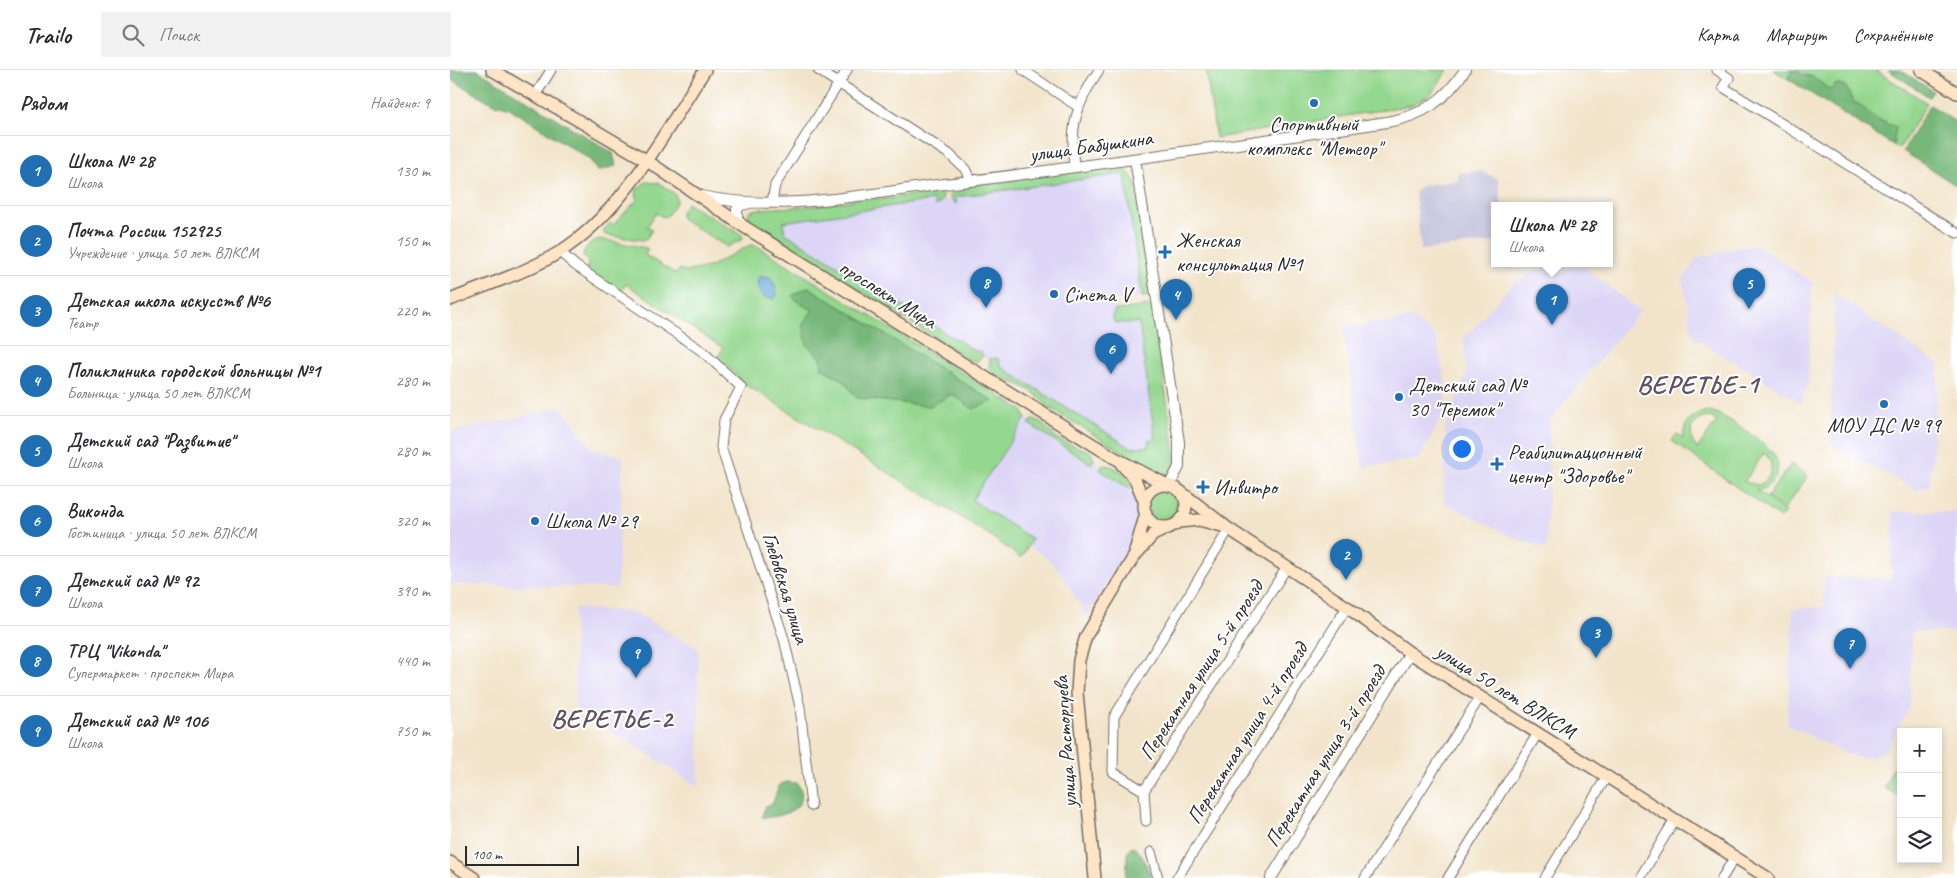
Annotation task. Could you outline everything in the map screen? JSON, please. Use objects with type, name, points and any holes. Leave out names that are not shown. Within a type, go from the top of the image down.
[{"type":"main road","name":"проспект Мира","points":[[492,70],[646,160],[743,226],[1113,457],[1169,486]]},
{"type":"main road","points":[[450,300],[526,269],[560,252],[589,230],[606,213],[646,160],[705,70]]},
{"type":"main road","points":[[1921,70],[1957,93]]},
{"type":"main road","name":"проспект Мира","points":[[1113,457],[1135,479],[1145,508]]},
{"type":"main road","points":[[1145,508],[1152,490],[1161,486],[1169,486]]},
{"type":"main road","name":"улица 50 лет ВЛКСМ","points":[[1169,486],[1180,491],[1229,529],[1347,607],[1410,653],[1768,878]]},
{"type":"main road","points":[[1174,525],[1185,514],[1186,505],[1180,491]]},
{"type":"main road","name":"улица 50 лет ВЛКСМ","points":[[1145,508],[1155,524],[1174,525],[1199,520],[1229,529]]},
{"type":"main road","name":"улица Расторгуева","points":[[1133,558],[1145,508]]},
{"type":"main road","name":"улица Расторгуева","points":[[1095,878],[1079,719],[1077,676],[1086,636],[1133,558],[1153,536],[1174,525]]},
{"type":"main road","points":[[450,862],[474,878]]},
{"type":"street","points":[[535,96],[551,70]]},
{"type":"street","points":[[818,70],[949,154],[965,169],[971,181]]},
{"type":"street","points":[[772,202],[775,186],[847,70]]},
{"type":"street","points":[[1023,70],[1077,106]]},
{"type":"street","points":[[1074,167],[1073,133],[1077,106],[1099,70]]},
{"type":"street","name":"улица Бабушкина","points":[[701,196],[719,200],[758,202],[811,201],[1135,159],[1408,118],[1437,103],[1448,94],[1465,70]]},
{"type":"street","points":[[1717,70],[1729,78],[1723,87],[1957,233]]},
{"type":"street","points":[[1135,159],[1179,442],[1180,467],[1169,486]]},
{"type":"street","points":[[743,226],[737,218],[737,210],[743,204],[758,202]]},
{"type":"street","name":"Глебовская улица","points":[[560,252],[584,271],[702,351],[741,387],[724,420],[721,447],[784,639],[800,707],[811,806]]},
{"type":"street","points":[[1146,821],[1144,791],[1113,772],[1114,717],[1229,529]]},
{"type":"street","name":"Перекатная улица 5-й проезд","points":[[1144,791],[1287,568]]},
{"type":"street","name":"Перекатная улица 4-й проезд","points":[[1177,878],[1347,607]]},
{"type":"street","name":"Перекатная улица 3-й проезд","points":[[1271,878],[1410,653]]},
{"type":"street","points":[[1365,878],[1480,696]]},
{"type":"street","points":[[1448,878],[1538,733]]},
{"type":"street","points":[[1545,878],[1607,776]]},
{"type":"street","points":[[1640,878],[1675,819]]},
{"type":"street","points":[[1151,852],[1158,878]]},
{"type":"street","points":[[1722,878],[1735,857]]},
{"type":"shaded area","points":[[1119,167],[1132,177],[1149,296],[1114,300],[1115,310],[1145,306],[1153,308],[1170,472],[1165,474],[1159,474],[1048,407],[1041,398],[1019,385],[1007,382],[992,373],[988,366],[989,360],[983,357],[977,361],[972,361],[752,223],[748,216],[749,212],[757,209],[813,206],[865,198],[886,199],[912,195],[925,190],[940,191],[942,200],[949,200],[951,190]]},
{"type":"shaded area","points":[[1480,171],[1498,179],[1501,202],[1491,202],[1491,242],[1421,250],[1415,192],[1423,185],[1458,181],[1458,173]]},
{"type":"shaded area","points":[[1755,244],[1812,282],[1808,386],[1801,403],[1693,337],[1683,280],[1697,258]]},
{"type":"shaded area","points":[[1539,267],[1583,267],[1640,311],[1550,420],[1546,549],[1510,536],[1444,502],[1445,427],[1467,373],[1463,339],[1513,284]]},
{"type":"shaded area","name":"МОУ ДС № 99","points":[[1834,294],[1939,364],[1930,485],[1917,490],[1831,445]]},
{"type":"shaded area","name":"Детский сад № 30 \"Теремок\"","points":[[1413,318],[1436,337],[1446,386],[1446,407],[1420,459],[1363,467],[1343,327]]},
{"type":"shaded area","name":"Школа № 29","points":[[562,408],[592,448],[623,458],[617,588],[450,584],[450,432]]},
{"type":"shaded area","points":[[1026,418],[1030,421],[1039,421],[1052,434],[1070,445],[1091,452],[1094,460],[1102,466],[1111,466],[1127,476],[1137,493],[1140,518],[1138,532],[1087,616],[1057,568],[1044,556],[1028,546],[1032,538],[972,500]]},
{"type":"shaded area","points":[[1893,511],[1957,512],[1957,632],[1912,631],[1910,707],[1885,752],[1872,757],[1854,757],[1787,725],[1793,609],[1824,607],[1824,577],[1891,579]]},
{"type":"shaded area","points":[[574,608],[634,612],[698,649],[699,787],[575,707]]},
{"type":"green space","points":[[450,70],[477,70],[613,153],[616,166],[598,171],[589,159],[509,108],[492,103],[450,79]]},
{"type":"green space","name":"Спортивный комплекс \"Метеор\"","points":[[1206,70],[1448,70],[1431,94],[1411,105],[1216,138]]},
{"type":"green space","points":[[1773,70],[1875,70],[1927,103],[1899,149],[1893,145],[1895,142],[1885,122],[1879,121],[1857,103],[1853,102],[1846,87],[1837,84],[1830,90],[1813,77],[1791,71],[1788,79]]},
{"type":"green space","points":[[1797,70],[1802,76],[1813,77],[1830,90],[1837,84],[1846,87],[1853,102],[1857,103],[1879,121],[1896,127],[1893,145],[1788,79],[1791,71]]},
{"type":"green space","points":[[1888,70],[1900,70],[1933,91],[1929,97]]},
{"type":"green space","points":[[1930,105],[1957,123],[1957,186],[1903,151]]},
{"type":"green space","points":[[1111,166],[1125,169],[1135,181],[1151,293],[1149,296],[1142,297],[1125,177],[1122,174],[956,197],[956,204],[949,197],[954,188]]},
{"type":"green space","points":[[646,182],[659,183],[675,194],[677,201],[667,216],[663,217],[656,213],[647,227],[652,230],[646,239],[605,235],[603,230],[611,223],[613,225],[637,200],[636,190]]},
{"type":"green space","points":[[925,190],[940,191],[943,197],[940,203],[935,206],[934,200],[783,222],[785,233],[975,351],[981,351],[983,356],[977,361],[972,361],[752,223],[748,216],[749,212],[757,209],[813,206],[865,198],[886,199],[912,195]]},
{"type":"green space","points":[[687,203],[742,235],[743,239],[727,247],[681,218],[681,212]]},
{"type":"green space","points":[[597,240],[646,248],[648,249],[645,255],[676,274],[680,269],[686,272],[711,266],[750,245],[757,246],[1022,410],[1026,418],[972,500],[1032,539],[1021,558],[988,534],[743,383],[718,357],[723,348],[626,284],[620,293],[587,270],[588,261],[583,256],[583,253],[588,245]],"holes":[[[809,287],[993,401],[952,394],[930,406],[857,398],[843,380],[822,368],[821,358],[807,345],[808,316],[814,310],[801,304],[793,295]]]},
{"type":"green space","points":[[809,287],[993,401],[973,409],[952,394],[930,406],[857,398],[843,380],[822,368],[821,358],[807,345],[803,324],[813,310],[801,304],[792,296]]},
{"type":"green space","points":[[1149,306],[1153,308],[1176,461],[1172,470],[1168,473],[1159,474],[1048,407],[1028,389],[1000,378],[989,369],[990,359],[998,358],[1001,367],[1131,448],[1149,446],[1148,440],[1155,439],[1139,323],[1115,323],[1112,316],[1115,310]]},
{"type":"green space","points":[[1704,412],[1716,413],[1733,422],[1772,452],[1778,464],[1776,476],[1763,489],[1757,491],[1785,512],[1780,518],[1672,441],[1677,434],[1684,439],[1687,423],[1694,416]],"holes":[[[1710,417],[1717,421],[1697,449],[1692,441],[1691,428],[1699,419]],[[1764,453],[1768,457],[1771,466],[1767,479],[1758,485],[1744,482]]]},
{"type":"green space","points":[[1032,420],[1041,423],[1060,440],[1091,452],[1094,460],[1091,464],[1029,424]]},
{"type":"green space","points":[[1791,464],[1808,476],[1784,509],[1767,497]]},
{"type":"green space","points":[[1103,465],[1108,465],[1121,471],[1134,485],[1131,489],[1100,470]]},
{"type":"green space","points":[[1166,488],[1173,489],[1179,493],[1183,499],[1183,513],[1179,519],[1173,523],[1166,524],[1159,523],[1153,519],[1149,513],[1148,506],[1149,499],[1153,493],[1159,489]]},
{"type":"green space","points":[[1897,760],[1897,794],[1884,788]]},
{"type":"green space","points":[[787,782],[797,783],[802,798],[799,804],[778,816],[762,817],[765,806],[773,803],[779,785]]},
{"type":"green space","points":[[1132,846],[1141,854],[1152,878],[1126,878],[1127,853]]},
{"type":"water","points":[[763,276],[770,277],[775,285],[777,296],[774,299],[764,297],[757,287],[758,278]]},
{"type":"place","name":"Спортивный комплекс \"Метеор\"","points":[[1314,103]]},
{"type":"place","name":"Женская консультация №1","points":[[1165,252]]},
{"type":"place","name":"Cinema V","points":[[1054,294]]},
{"type":"place","name":"ТРЦ \"Vikonda\"","points":[[986,308]]},
{"type":"place","name":"Детский сад \"Развитие\"","points":[[1749,309]]},
{"type":"place","name":"Поликлиника городской больницы №1","points":[[1176,320]]},
{"type":"place","name":"Школа № 28","points":[[1552,325]]},
{"type":"place","name":"Виконда","points":[[1111,374]]},
{"type":"place","name":"Детский сад № 30 \"Теремок\"","points":[[1399,397]]},
{"type":"place","name":"МОУ ДС № 99","points":[[1884,404]]},
{"type":"place","name":"Реабилитационный центр \"Здоровье\"","points":[[1497,464]]},
{"type":"place","name":"Инвитро","points":[[1203,487]]},
{"type":"place","name":"Школа № 29","points":[[535,521]]},
{"type":"place","name":"Почта России 152925","points":[[1346,580]]},
{"type":"place","name":"Детская школа искусств №6","points":[[1596,658]]},
{"type":"place","name":"Детский сад № 92","points":[[1850,669]]},
{"type":"place","name":"Детский сад № 106","points":[[636,678]]},
{"type":"district","name":"ВЕРЕТЬЕ-1","points":[[1698,384]]},
{"type":"district","name":"ВЕРЕТЬЕ-2","points":[[612,718]]}]
